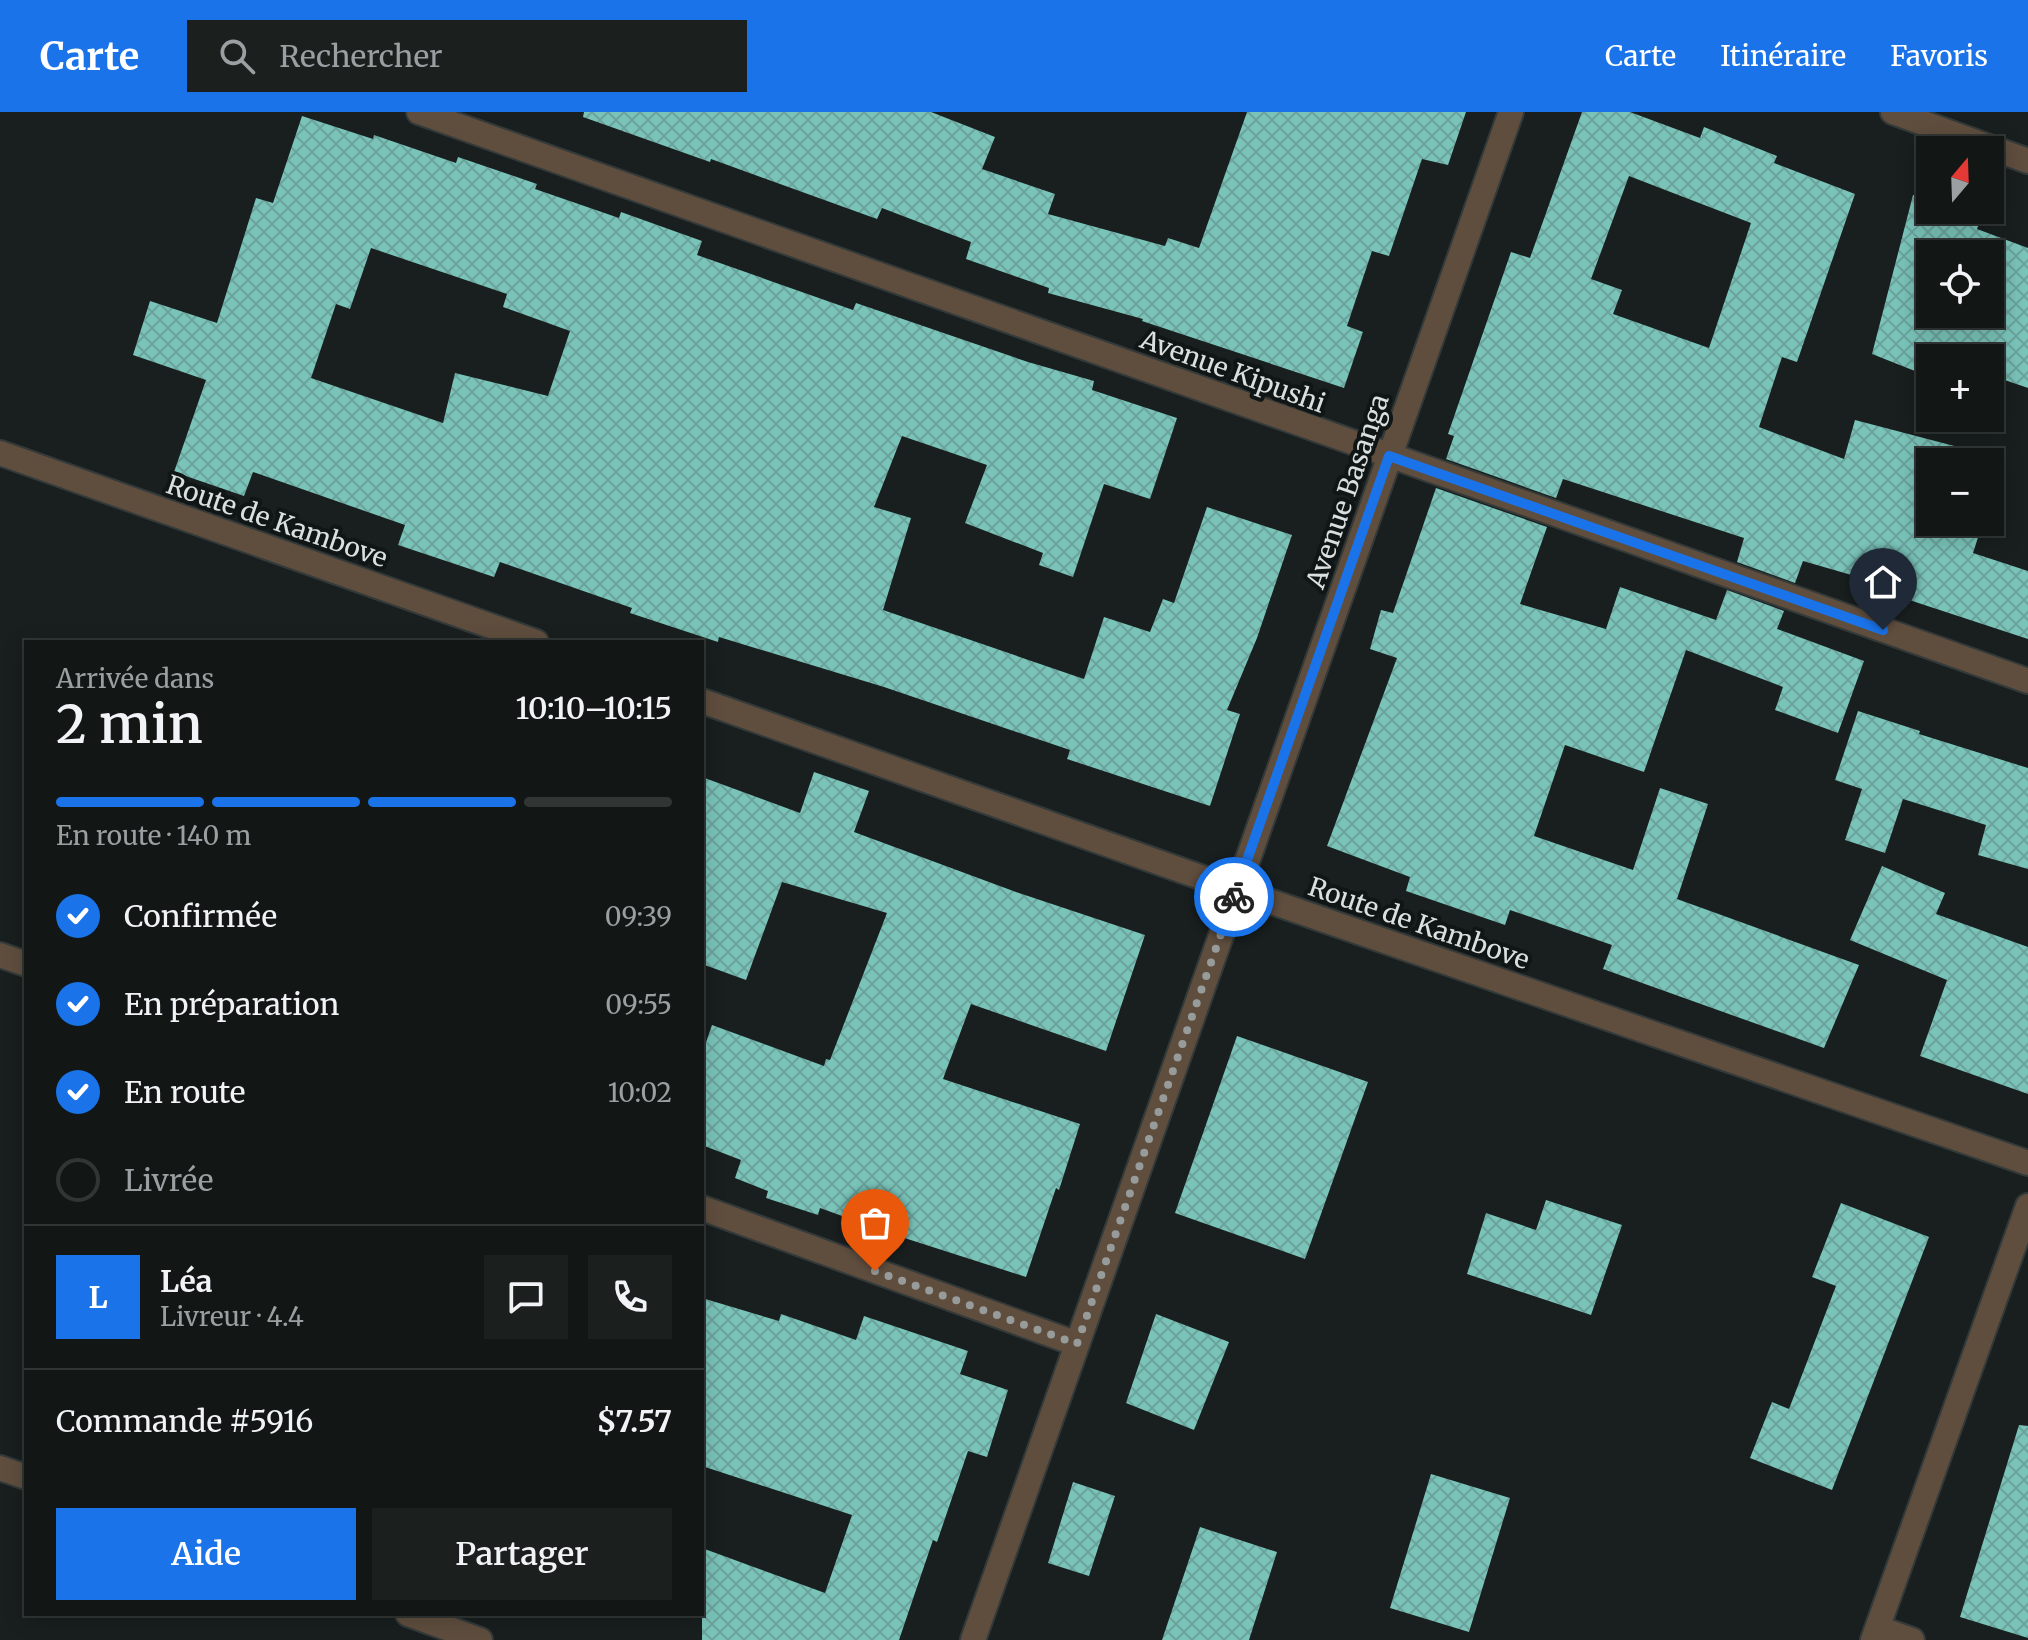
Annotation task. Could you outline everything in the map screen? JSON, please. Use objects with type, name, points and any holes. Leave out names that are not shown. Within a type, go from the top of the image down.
[{"type":"street","name":"Avenue Kipushi","points":[[419,112],[2028,681]]},
{"type":"street","name":"Avenue Basanga","points":[[973,1640],[1511,112]]},
{"type":"street","points":[[1893,112],[2028,161]]},
{"type":"street","name":"Route de Kambove","points":[[0,453],[530,640]]},
{"type":"street","name":"Route de Kambove","points":[[704,702],[1237,890],[2028,1163]]},
{"type":"street","points":[[0,955],[24,963]]},
{"type":"street","points":[[1912,1640],[1875,1634],[2028,1206]]},
{"type":"street","points":[[704,1209],[1077,1344]]},
{"type":"street","points":[[0,1468],[24,1476]]},
{"type":"street","points":[[414,1616],[480,1640]]},
{"type":"building","points":[[584,112],[931,112],[995,137],[982,169],[1055,194],[1048,214],[1165,246],[1168,238],[1199,248],[1247,112],[1466,112],[1448,165],[1422,159],[1389,256],[1372,251],[1347,326],[1363,332],[1344,388],[1143,319],[1048,293],[1049,288],[966,259],[971,242],[882,208],[877,219],[583,117]]},
{"type":"building","points":[[1582,112],[1630,112],[1700,138],[1704,127],[1777,156],[1774,163],[1855,194],[1797,362],[1782,357],[1759,427],[1844,459],[1855,420],[1962,448],[1916,448],[1916,536],[1978,536],[1973,553],[2028,571],[2028,639],[1891,594],[1893,587],[1803,561],[1795,583],[1737,562],[1744,538],[1563,479],[1556,498],[1446,459],[1454,436],[1448,434],[1511,252],[1530,258]],"holes":[[[1629,176],[1751,223],[1709,348],[1613,314],[1622,290],[1591,279]]]},
{"type":"building","points":[[302,116],[373,139],[374,135],[456,163],[458,157],[537,184],[535,189],[619,218],[621,212],[702,241],[697,255],[853,310],[856,303],[1028,362],[1094,381],[1092,390],[1177,418],[1150,499],[1104,484],[1073,577],[1039,565],[1043,553],[965,523],[987,465],[902,436],[874,507],[911,518],[883,610],[1084,679],[1104,617],[1150,632],[1163,599],[1174,603],[1207,507],[1292,535],[1257,638],[1227,710],[1240,714],[1210,806],[1067,759],[1070,750],[884,687],[719,637],[718,642],[630,613],[632,608],[500,562],[494,577],[398,545],[405,525],[253,472],[244,496],[174,472],[206,380],[133,355],[150,301],[217,323],[256,198],[273,203]],"holes":[[[371,248],[507,294],[503,307],[570,331],[548,396],[455,373],[443,423],[311,378],[336,304],[350,309]]]},
{"type":"building","points":[[1913,195],[1916,196],[1916,224],[1979,224],[1977,229],[2028,248],[2028,388],[2004,380],[2004,344],[1916,344],[1916,371],[1872,354]]},
{"type":"building","points":[[1436,488],[1547,527],[1520,604],[1606,629],[1620,587],[1716,620],[1727,590],[1784,611],[1777,629],[1864,661],[1838,733],[1775,710],[1783,687],[1686,650],[1644,772],[1565,745],[1534,836],[1633,870],[1660,788],[1708,804],[1677,899],[1859,965],[1824,1048],[1603,969],[1612,945],[1510,910],[1505,925],[1406,891],[1410,877],[1327,846],[1397,658],[1370,649],[1381,610],[1393,613]]},
{"type":"building","points":[[1858,711],[1920,731],[1919,734],[2028,768],[2028,869],[1978,855],[1986,825],[1903,799],[1885,853],[1845,840],[1862,789],[1835,780]]},
{"type":"building","points":[[814,772],[869,791],[854,832],[1019,893],[1145,935],[1106,1051],[971,1004],[943,1079],[1080,1124],[1026,1277],[820,1208],[818,1215],[766,1198],[768,1191],[735,1178],[741,1160],[704,1146],[704,1048],[712,1025],[824,1066],[826,1059],[830,1060],[887,913],[782,882],[746,980],[704,965],[704,778],[800,813]]},
{"type":"building","points":[[1882,866],[1945,893],[1936,914],[2028,947],[2028,1094],[1920,1056],[1947,980],[1850,940]]},
{"type":"building","points":[[1237,1036],[1368,1082],[1305,1259],[1175,1213]]},
{"type":"building","points":[[1546,1200],[1622,1225],[1591,1315],[1467,1274],[1486,1213],[1536,1230]]},
{"type":"building","points":[[1841,1203],[1929,1237],[1832,1490],[1750,1458],[1772,1402],[1789,1409],[1836,1286],[1812,1277]]},
{"type":"building","points":[[704,1299],[779,1321],[781,1314],[856,1340],[864,1316],[968,1351],[960,1374],[1008,1390],[987,1457],[968,1451],[899,1640],[702,1640],[704,1549],[825,1593],[852,1515],[704,1467]]},
{"type":"building","points":[[1156,1314],[1229,1342],[1194,1430],[1126,1403]]},
{"type":"building","points":[[2019,1425],[2028,1426],[2028,1638],[1960,1617]]},
{"type":"building","points":[[1431,1474],[1510,1498],[1469,1632],[1390,1608]]},
{"type":"building","points":[[1073,1482],[1115,1496],[1089,1576],[1048,1563]]},
{"type":"building","points":[[1200,1527],[1277,1552],[1249,1640],[1162,1640]]},
{"type":"way so far","points":[[875,1271],[1077,1344],[1234,897]]},
{"type":"route","points":[[1234,897],[1389,456],[1883,630]]}]
